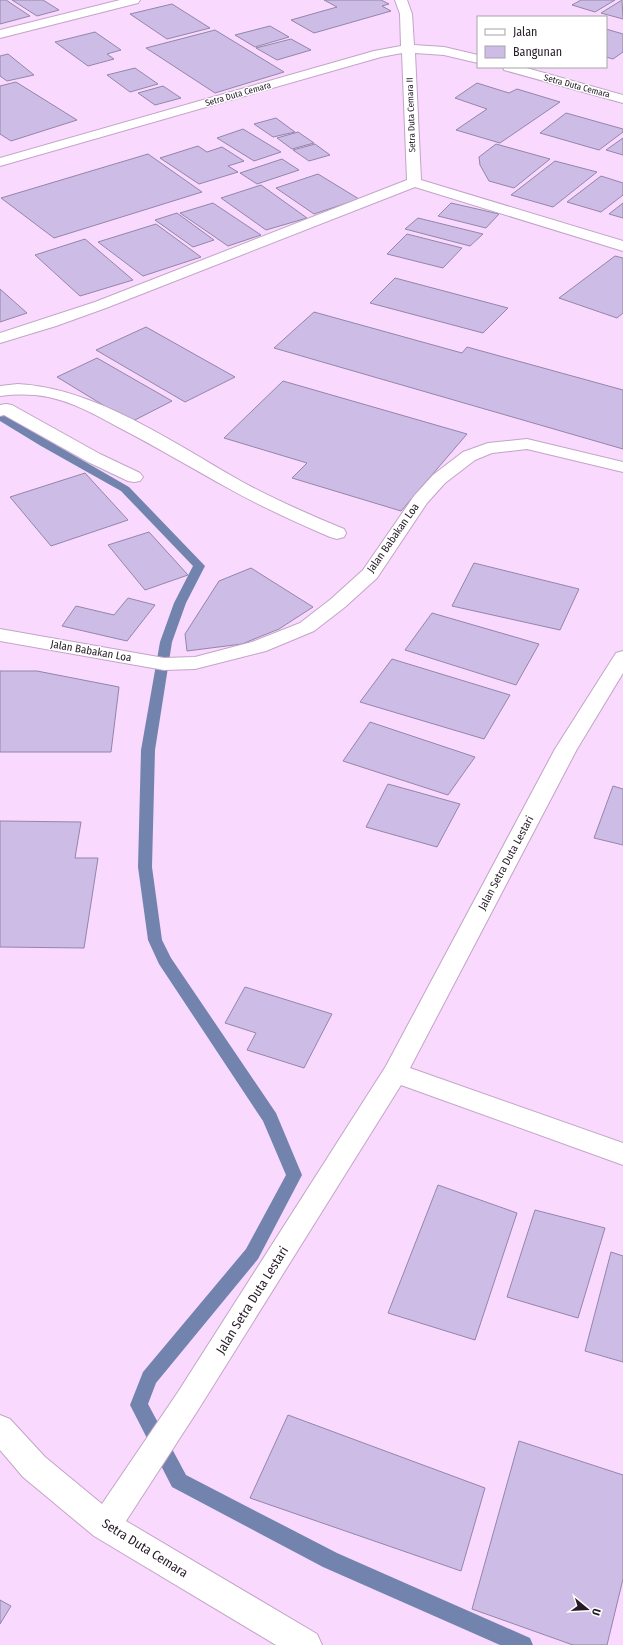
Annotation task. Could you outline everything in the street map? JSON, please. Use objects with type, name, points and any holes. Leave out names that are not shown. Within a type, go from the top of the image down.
[{"type":"street","points":[[0,34],[134,0]]},
{"type":"street","name":"Setra Duta Cemara II","points":[[401,0],[406,14],[414,182]]},
{"type":"street","name":"Setra Duta Cemara","points":[[0,162],[379,54],[408,49],[455,52],[477,58]]},
{"type":"street","name":"Setra Duta Cemara","points":[[513,68],[623,99]]},
{"type":"street","points":[[0,338],[37,328],[163,281],[366,203],[414,182],[623,246]]},
{"type":"street","points":[[0,391],[10,389],[32,390],[88,404],[168,445],[265,501],[337,533]]},
{"type":"street","points":[[2,408],[134,477]]},
{"type":"street","name":"Jalan Babakan Loa","points":[[0,635],[164,664],[195,663],[244,652],[307,627],[338,603],[370,574],[420,500],[439,479],[469,456],[488,448],[508,444],[527,444],[623,467]]},
{"type":"street","name":"Jalan Setra Duta Lestari","points":[[105,1526],[192,1394],[395,1073],[566,749],[623,657]]},
{"type":"street","points":[[395,1073],[623,1154]]},
{"type":"street","name":"Setra Duta Cemara","points":[[0,1429],[34,1467],[105,1526],[306,1645]]},
{"type":"building","points":[[0,0],[6,0],[30,16],[0,24]]},
{"type":"building","points":[[12,0],[43,0],[59,10],[37,16]]},
{"type":"building","points":[[324,0],[381,0],[389,4],[382,6],[391,11],[314,33],[291,20],[337,7]]},
{"type":"building","points":[[581,0],[615,0],[595,12],[572,5]]},
{"type":"building","points":[[622,0],[623,19],[601,13]]},
{"type":"building","points":[[172,4],[210,28],[167,39],[130,14]]},
{"type":"building","points":[[270,26],[289,37],[255,47],[235,35]]},
{"type":"building","points":[[607,29],[623,34],[623,52],[613,59],[607,57]]},
{"type":"building","points":[[215,30],[284,72],[215,93],[146,48]]},
{"type":"building","points":[[95,32],[121,50],[107,54],[114,59],[88,66],[55,42]]},
{"type":"building","points":[[291,39],[311,50],[277,60],[256,48]]},
{"type":"building","points":[[8,54],[34,75],[7,81],[0,76],[0,56]]},
{"type":"building","points":[[135,68],[158,84],[130,92],[107,75]]},
{"type":"building","points":[[16,82],[77,120],[11,141],[0,134],[0,86]]},
{"type":"building","points":[[477,83],[509,93],[517,89],[560,102],[500,143],[456,130],[487,109],[455,98]]},
{"type":"building","points":[[163,86],[181,98],[155,105],[138,93]]},
{"type":"building","points":[[566,113],[623,129],[623,132],[599,150],[540,133]]},
{"type":"building","points":[[276,118],[295,132],[273,137],[254,124]]},
{"type":"building","points":[[243,129],[281,152],[254,161],[217,138]]},
{"type":"building","points":[[298,132],[314,143],[292,149],[277,138]]},
{"type":"building","points":[[623,138],[623,155],[606,150]]},
{"type":"building","points":[[315,144],[330,155],[309,161],[293,150]]},
{"type":"building","points":[[496,144],[550,159],[514,188],[489,181],[480,165],[479,157]]},
{"type":"building","points":[[198,146],[207,152],[222,147],[244,161],[228,166],[238,172],[199,184],[160,158]]},
{"type":"building","points":[[148,154],[202,192],[54,238],[1,198]]},
{"type":"building","points":[[282,159],[299,170],[257,184],[240,173]]},
{"type":"building","points":[[555,161],[597,172],[553,207],[511,195]]},
{"type":"building","points":[[318,174],[359,199],[314,214],[276,188]]},
{"type":"building","points":[[601,176],[623,183],[623,195],[601,212],[567,202]]},
{"type":"building","points":[[261,185],[307,218],[266,230],[221,198]]},
{"type":"building","points":[[213,203],[261,235],[228,246],[180,213]]},
{"type":"building","points":[[451,203],[499,214],[486,228],[438,216]]},
{"type":"building","points":[[623,203],[623,218],[609,214]]},
{"type":"building","points":[[177,213],[214,240],[193,247],[155,220]]},
{"type":"building","points":[[418,218],[483,234],[470,246],[405,229]]},
{"type":"building","points":[[156,224],[201,257],[143,276],[98,242]]},
{"type":"building","points":[[407,234],[462,248],[443,268],[387,254]]},
{"type":"building","points":[[85,239],[133,280],[80,296],[35,255]]},
{"type":"building","points":[[615,256],[623,258],[623,313],[617,318],[559,298]]},
{"type":"building","points":[[395,278],[508,308],[483,333],[370,303]]},
{"type":"building","points":[[0,289],[27,313],[0,322]]},
{"type":"building","points":[[314,312],[462,353],[467,347],[623,390],[623,449],[274,348]]},
{"type":"building","points":[[146,327],[235,377],[185,402],[96,350]]},
{"type":"building","points":[[97,358],[172,401],[131,422],[57,377]]},
{"type":"building","points":[[283,381],[467,434],[401,511],[292,478],[307,463],[224,438]]},
{"type":"building","points":[[85,473],[128,520],[51,546],[10,497]]},
{"type":"building","points":[[149,532],[188,575],[145,590],[108,545]]},
{"type":"building","points":[[474,563],[579,589],[560,630],[452,606]]},
{"type":"building","points":[[251,568],[313,607],[279,629],[242,644],[187,651],[185,634],[219,581]]},
{"type":"building","points":[[128,598],[155,605],[127,641],[62,626],[76,606],[114,615]]},
{"type":"building","points":[[432,613],[539,644],[516,685],[405,650]]},
{"type":"building","points":[[392,659],[510,695],[484,739],[360,702]]},
{"type":"building","points":[[0,671],[37,671],[119,687],[111,752],[0,752]]},
{"type":"building","points":[[370,722],[475,757],[448,795],[343,761]]},
{"type":"building","points":[[388,784],[460,804],[437,847],[366,827]]},
{"type":"building","points":[[613,786],[623,789],[623,845],[594,838]]},
{"type":"building","points":[[0,821],[81,822],[75,858],[98,858],[84,948],[0,947]]},
{"type":"building","points":[[245,987],[332,1014],[304,1068],[247,1050],[256,1033],[225,1023]]},
{"type":"building","points":[[438,1185],[517,1213],[475,1340],[388,1313]]},
{"type":"building","points":[[535,1210],[605,1228],[578,1318],[507,1297]]},
{"type":"building","points":[[611,1252],[623,1256],[623,1362],[585,1351]]},
{"type":"building","points":[[288,1415],[485,1488],[461,1571],[250,1498]]},
{"type":"building","points":[[519,1441],[623,1475],[623,1579],[607,1645],[573,1645],[472,1609]]},
{"type":"building","points":[[0,1600],[11,1606],[0,1624]]},
{"type":"waterway","points":[[0,416],[45,444],[125,489],[199,566],[180,603],[166,642],[148,750],[145,867],[155,940],[164,960],[270,1118],[294,1175],[252,1254],[149,1378],[139,1405],[179,1481],[330,1560],[523,1645]]}]
